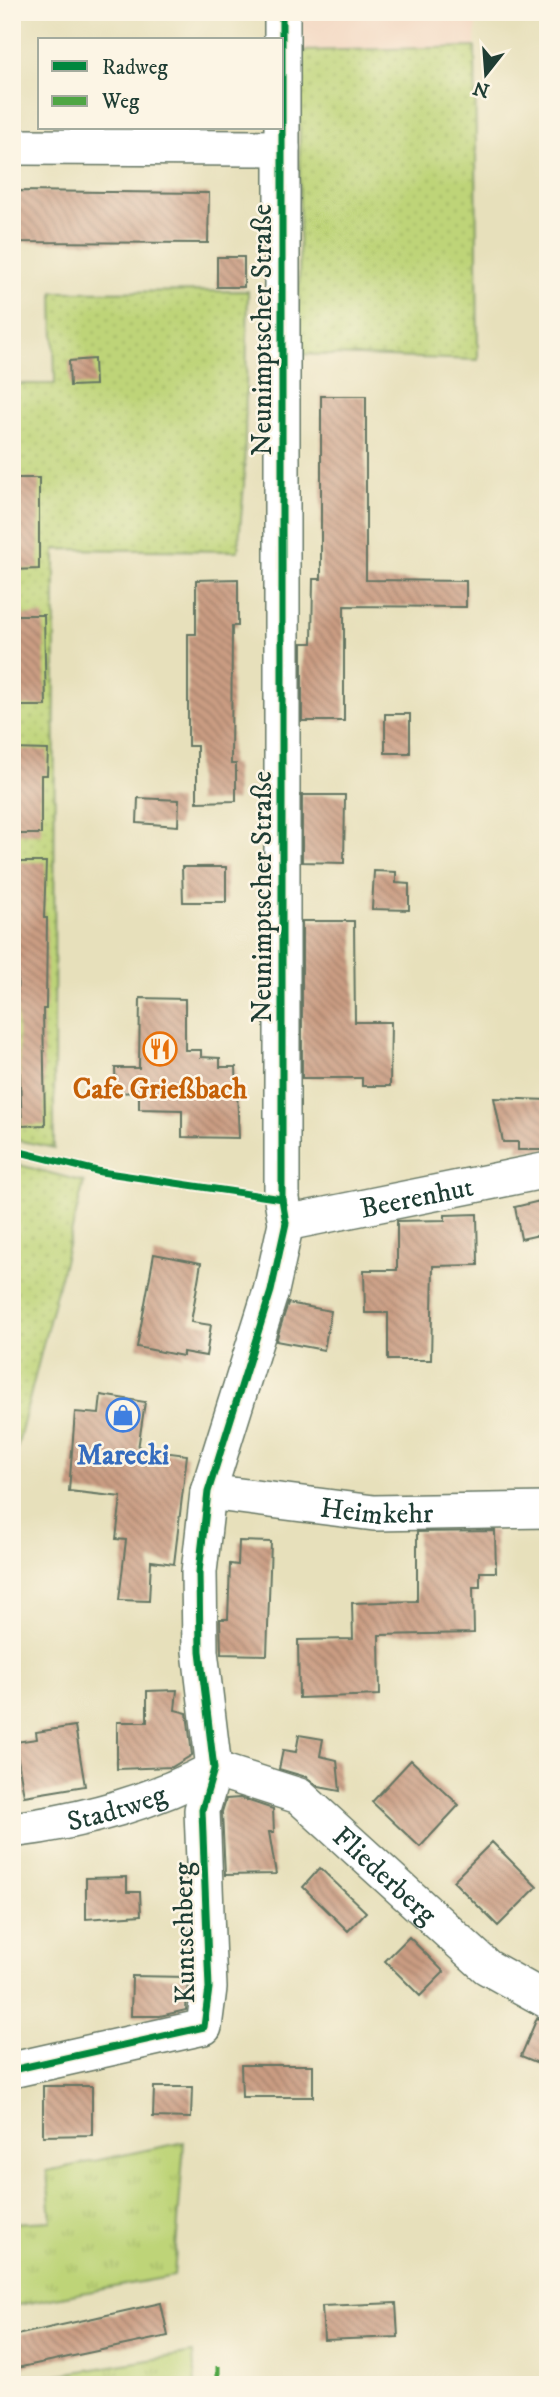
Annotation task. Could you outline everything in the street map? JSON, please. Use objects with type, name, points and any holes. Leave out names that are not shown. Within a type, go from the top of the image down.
[{"type":"street","name":"Neunimptscher Straße","points":[[282,12],[282,38]]},
{"type":"street","name":"Neunimptscher Straße","points":[[214,1769],[201,1651],[200,1572],[208,1492],[271,1291],[286,1223],[282,1199],[282,130]]},
{"type":"street","points":[[12,147],[282,148]]},
{"type":"street","name":"Beerenhut","points":[[286,1223],[548,1170]]},
{"type":"street","name":"Heimkehr","points":[[208,1492],[374,1513],[548,1510]]},
{"type":"street","name":"Stadtweg","points":[[12,1830],[75,1822],[174,1790],[214,1769]]},
{"type":"street","name":"Fliederberg","points":[[214,1769],[299,1796],[487,1967],[548,2001]]},
{"type":"street","name":"Kuntschberg","points":[[12,2070],[204,2027],[209,1988],[202,1810],[214,1769]]},
{"type":"shaded area","points":[[298,12],[476,12],[475,47],[300,51]]},
{"type":"green space","points":[[475,47],[478,360],[299,354],[300,51]]},
{"type":"green space","points":[[248,291],[244,485],[238,551],[55,549],[54,1148],[12,1139],[12,384],[55,384],[53,292]]},
{"type":"green space","points":[[12,1163],[84,1182],[12,1468]]},
{"type":"green space","points":[[184,2142],[174,2276],[12,2306],[12,2223],[51,2221],[47,2171]]},
{"type":"green space","points":[[193,2353],[195,2385],[12,2385],[12,2382]]},
{"type":"building","points":[[12,191],[209,193],[208,243],[12,242]]},
{"type":"building","points":[[217,257],[244,257],[244,287],[217,287]]},
{"type":"building","points":[[94,359],[95,385],[70,386],[69,361]]},
{"type":"building","points":[[321,396],[366,396],[366,580],[466,581],[466,607],[344,606],[344,721],[302,721],[302,643],[312,643],[313,579],[321,579]]},
{"type":"building","points":[[12,478],[39,478],[39,569],[12,570]]},
{"type":"building","points":[[238,579],[238,626],[232,626],[231,764],[236,764],[236,801],[197,802],[197,746],[188,746],[188,634],[196,634],[196,580]]},
{"type":"building","points":[[12,615],[44,615],[46,706],[14,706]]},
{"type":"building","points":[[385,714],[410,714],[410,753],[385,753]]},
{"type":"building","points":[[13,749],[48,750],[47,775],[41,775],[41,834],[15,834]]},
{"type":"building","points":[[302,795],[345,795],[344,863],[302,862]]},
{"type":"building","points":[[138,798],[179,800],[178,826],[137,823]]},
{"type":"building","points":[[19,862],[46,862],[46,1009],[43,1009],[45,1125],[22,1126],[17,1008]]},
{"type":"building","points":[[182,867],[226,867],[226,902],[183,902]]},
{"type":"building","points":[[374,871],[396,872],[396,883],[409,884],[409,910],[372,909]]},
{"type":"building","points":[[302,921],[354,921],[355,1022],[391,1022],[390,1086],[362,1086],[362,1078],[302,1078]]},
{"type":"building","points":[[140,998],[185,999],[185,1050],[201,1050],[201,1057],[220,1058],[220,1067],[236,1067],[239,1138],[182,1137],[182,1110],[139,1109],[139,1092],[116,1093],[115,1068],[139,1068]]},
{"type":"building","points":[[494,1098],[548,1100],[548,1150],[518,1150],[518,1142],[503,1142]]},
{"type":"building","points":[[548,1199],[548,1233],[521,1239],[515,1207]]},
{"type":"building","points":[[477,1214],[478,1265],[433,1266],[431,1360],[388,1360],[388,1313],[365,1313],[364,1270],[397,1270],[397,1221],[445,1220],[445,1215]]},
{"type":"building","points":[[154,1254],[201,1263],[191,1322],[211,1325],[206,1356],[183,1352],[183,1356],[137,1347]]},
{"type":"building","points":[[288,1303],[331,1311],[324,1350],[276,1341]]},
{"type":"building","points":[[101,1395],[145,1402],[138,1449],[187,1455],[174,1564],[151,1561],[149,1601],[119,1600],[126,1540],[116,1539],[121,1497],[69,1491],[75,1412],[99,1414]]},
{"type":"building","points":[[495,1531],[496,1572],[480,1572],[480,1587],[473,1587],[474,1633],[379,1635],[380,1695],[299,1698],[298,1640],[353,1639],[352,1603],[417,1601],[417,1532]]},
{"type":"building","points":[[239,1541],[271,1542],[267,1655],[221,1654],[220,1619],[228,1619],[230,1564],[238,1565]]},
{"type":"building","points":[[177,1690],[175,1710],[187,1713],[192,1755],[172,1767],[117,1769],[117,1722],[147,1722],[147,1691]]},
{"type":"building","points":[[75,1726],[85,1786],[24,1796],[15,1742],[37,1739],[36,1732]]},
{"type":"building","points":[[299,1735],[323,1739],[320,1756],[337,1760],[340,1791],[319,1787],[306,1777],[279,1769],[283,1750],[296,1752]]},
{"type":"building","points":[[411,1760],[459,1805],[420,1847],[372,1802]]},
{"type":"building","points":[[240,1798],[273,1809],[274,1832],[269,1832],[276,1874],[225,1875],[222,1812],[226,1799]]},
{"type":"building","points":[[492,1842],[537,1887],[498,1926],[453,1881]]},
{"type":"building","points":[[320,1868],[366,1912],[348,1931],[303,1887]]},
{"type":"building","points":[[127,1877],[127,1892],[140,1892],[141,1915],[86,1919],[86,1878]]},
{"type":"building","points":[[409,1937],[444,1972],[420,1996],[385,1961]]},
{"type":"building","points":[[132,1976],[188,1977],[186,2010],[160,2016],[131,2016]]},
{"type":"building","points":[[537,2018],[548,2021],[548,2067],[521,2056]]},
{"type":"building","points":[[241,2065],[313,2065],[313,2097],[242,2097]]},
{"type":"building","points":[[43,2086],[92,2086],[92,2135],[43,2136]]},
{"type":"building","points":[[154,2087],[192,2087],[191,2118],[153,2117]]},
{"type":"building","points":[[161,2303],[168,2336],[12,2369],[12,2336]]},
{"type":"building","points":[[396,2303],[398,2337],[324,2340],[322,2306]]},
{"type":"marked path","points":[[218,2366],[218,2383]]},
{"type":"cycle path","points":[[282,12],[282,38]]},
{"type":"cycle path","points":[[12,2070],[204,2027],[209,1988],[202,1810],[214,1769],[200,1651],[199,1572],[208,1492],[271,1291],[286,1223],[282,1199],[282,130]]},
{"type":"cycle path","points":[[12,1150],[101,1172],[282,1199]]},
{"type":"place","name":"Cafe Grießbach","points":[[160,1049]]},
{"type":"place","name":"Marecki","points":[[123,1415]]}]
